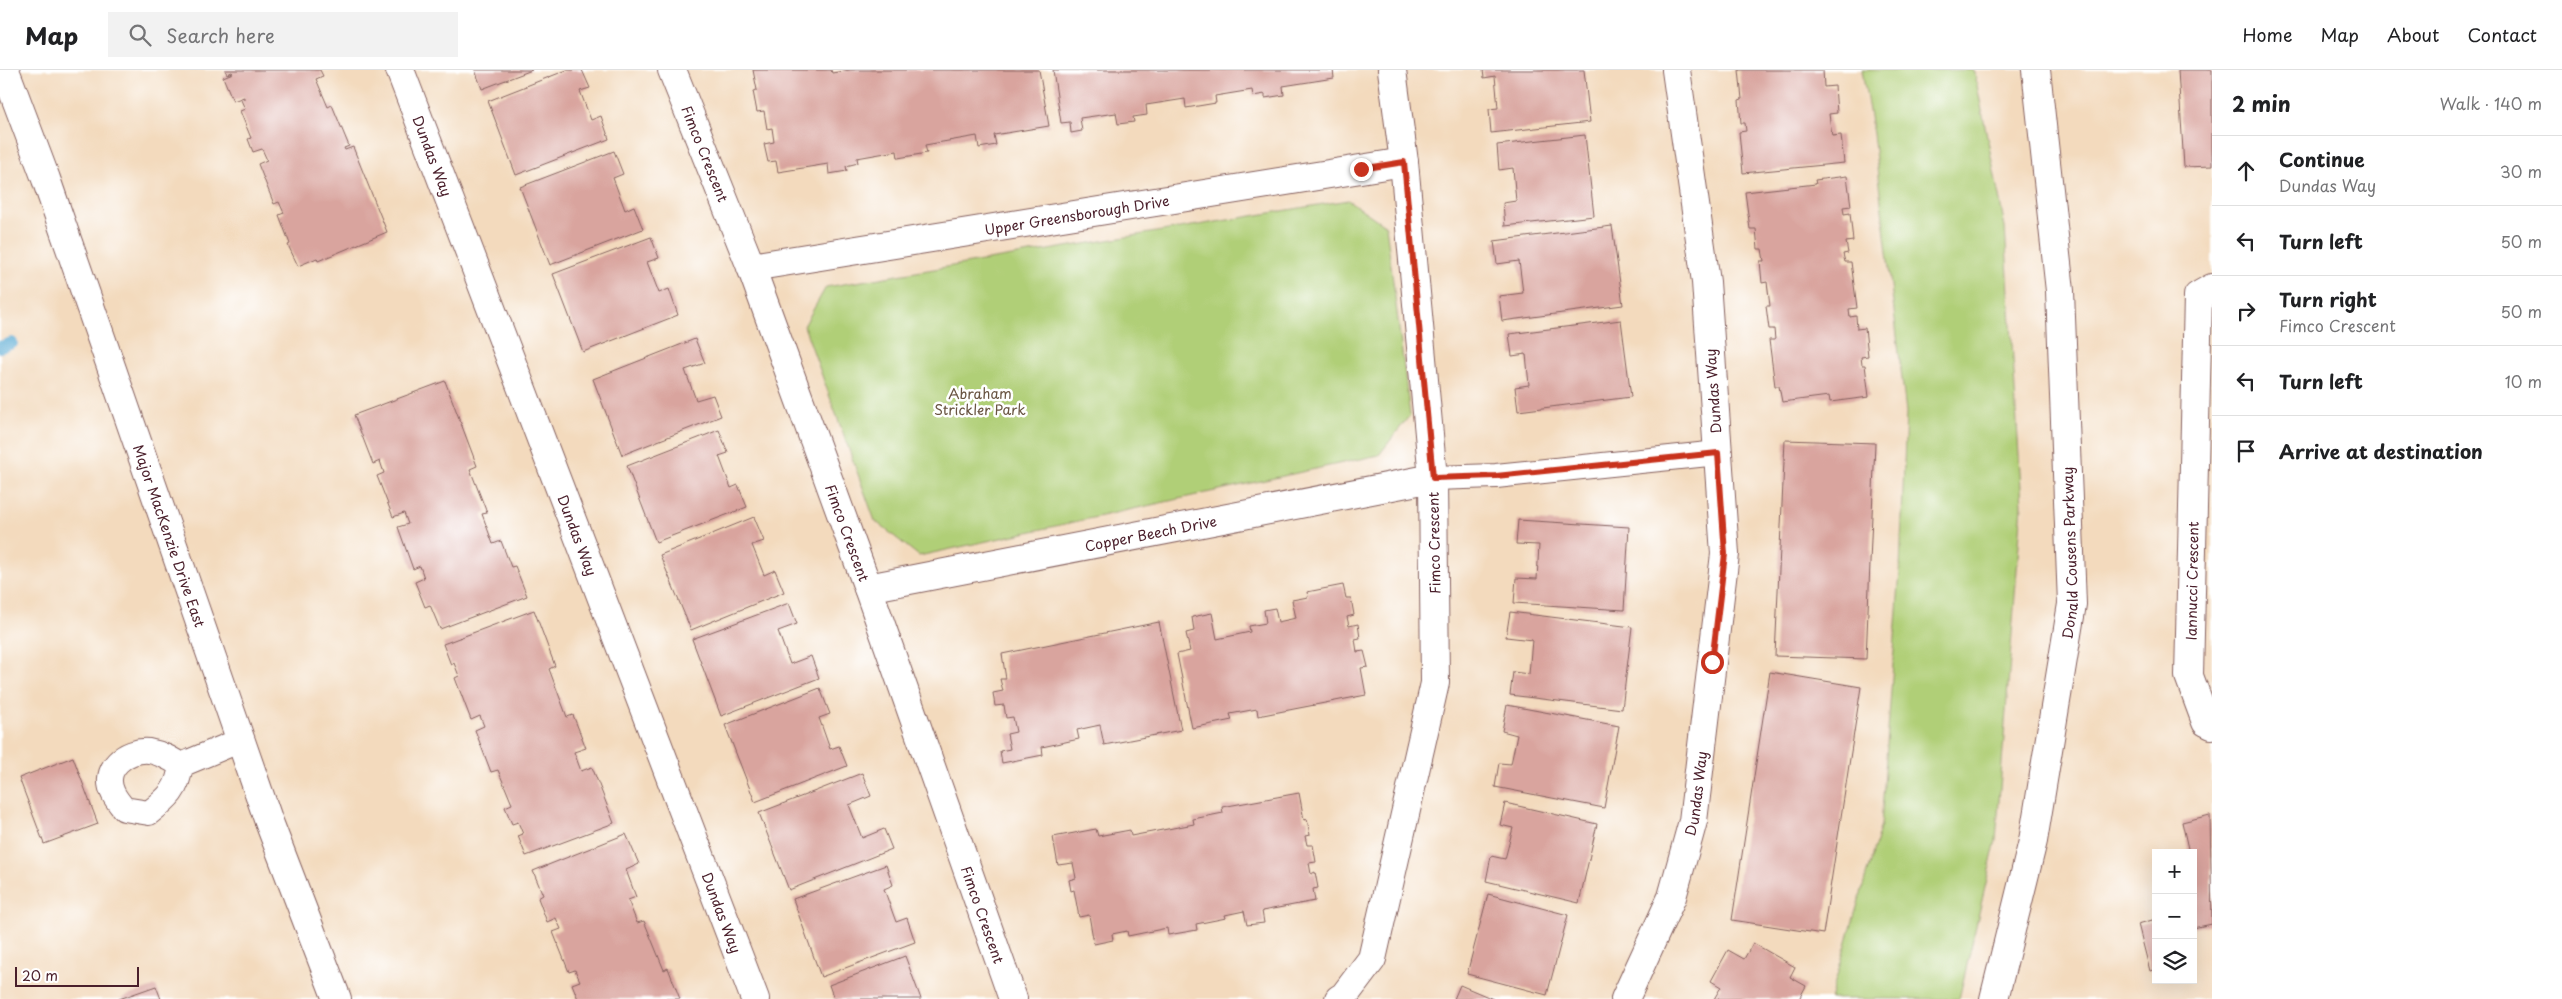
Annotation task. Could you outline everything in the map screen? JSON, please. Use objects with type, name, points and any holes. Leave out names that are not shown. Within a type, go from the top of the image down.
[{"type":"street","name":"Major MacKenzie Drive East","points":[[5,70],[46,178],[269,822],[337,999]]},
{"type":"street","name":"Dundas Way","points":[[400,70],[755,999]]},
{"type":"street","name":"Fimco Crescent","points":[[672,70],[751,267],[868,588],[1013,999]]},
{"type":"street","name":"Fimco Crescent","points":[[1339,999],[1344,996],[1372,959],[1435,683],[1433,478],[1404,162],[1392,70]]},
{"type":"street","name":"Dundas Way","points":[[1625,999],[1672,897],[1693,821],[1725,554],[1706,282],[1676,70]]},
{"type":"street","name":"Donald Cousens Parkway","points":[[1994,999],[2033,841],[2072,604],[2060,290],[2036,70]]},
{"type":"street","name":"Upper Greensborough Drive","points":[[751,267],[1404,162]]},
{"type":"street","name":"Iannucci Crescent","points":[[2212,288],[2198,296],[2189,676],[2206,722],[2212,725]]},
{"type":"street","name":"Copper Beech Drive","points":[[868,588],[1433,478]]},
{"type":"lane","points":[[1433,478],[1496,476],[1718,453]]},
{"type":"lane","points":[[181,765],[241,740]]},
{"type":"green space","points":[[1862,70],[1974,70],[2005,227],[2022,505],[1996,840],[1959,999],[1830,999],[1881,825],[1900,570],[1906,412],[1873,134]]},
{"type":"green space","name":"Abraham Strickler Park","points":[[1348,200],[1386,226],[1410,415],[1379,455],[919,556],[875,521],[804,326],[826,287]]},
{"type":"building","points":[[225,70],[320,70],[323,76],[316,79],[328,107],[332,105],[349,146],[344,148],[345,150],[353,147],[387,232],[318,261],[317,258],[298,266],[288,245],[290,244],[279,215],[284,213],[279,202],[274,204],[258,164],[267,160],[262,149],[253,152],[248,139],[251,138],[240,111],[245,109],[241,100],[244,97],[233,101],[223,77],[233,73],[227,74]]},
{"type":"building","points":[[475,70],[532,70],[482,89]]},
{"type":"building","points":[[567,70],[582,70],[590,88],[580,91],[591,120],[601,116],[609,139],[516,175],[488,101]]},
{"type":"building","points":[[753,70],[831,70],[832,73],[850,70],[1039,70],[1049,126],[994,135],[996,145],[979,148],[977,136],[925,145],[927,153],[898,158],[897,151],[857,158],[858,163],[846,166],[847,171],[829,174],[828,164],[778,172],[776,161],[768,162],[764,144],[774,142],[772,128],[767,129],[764,111],[757,112],[753,91],[757,90]]},
{"type":"building","points":[[1053,70],[1333,70],[1334,78],[1283,86],[1284,95],[1265,98],[1265,94],[1253,96],[1252,90],[1215,96],[1216,103],[1186,108],[1185,99],[1146,105],[1147,115],[1133,117],[1134,122],[1118,124],[1116,113],[1080,118],[1082,131],[1071,133],[1070,122],[1061,123]]},
{"type":"building","points":[[1483,70],[1584,70],[1590,122],[1491,133],[1489,109],[1498,108],[1495,76],[1484,78]]},
{"type":"building","points":[[1739,70],[1823,70],[1824,87],[1835,86],[1837,113],[1829,114],[1832,136],[1841,135],[1844,163],[1743,173],[1739,132],[1746,131],[1745,123],[1741,123],[1739,100],[1742,99]]},
{"type":"building","points":[[2178,70],[2212,70],[2212,166],[2184,167]]},
{"type":"building","points":[[1585,135],[1594,216],[1505,226],[1503,203],[1516,201],[1513,168],[1499,170],[1497,145]]},
{"type":"building","points":[[614,151],[623,174],[613,178],[625,210],[634,206],[643,229],[550,265],[520,187]]},
{"type":"building","points":[[1847,176],[1851,206],[1843,207],[1844,214],[1850,213],[1853,241],[1846,242],[1848,253],[1843,254],[1845,262],[1851,262],[1857,308],[1849,309],[1850,317],[1856,316],[1857,329],[1865,328],[1868,356],[1861,357],[1862,365],[1865,365],[1869,397],[1830,402],[1829,396],[1782,402],[1779,386],[1775,386],[1769,340],[1775,340],[1774,329],[1769,329],[1766,306],[1770,306],[1767,282],[1762,283],[1760,261],[1764,261],[1762,249],[1758,249],[1756,229],[1750,229],[1745,192],[1816,184],[1815,180]]},
{"type":"building","points":[[1612,226],[1623,305],[1502,321],[1499,296],[1523,293],[1519,261],[1497,264],[1494,241]]},
{"type":"building","points":[[651,237],[659,258],[647,262],[659,293],[669,289],[678,315],[583,352],[553,274]]},
{"type":"building","points":[[1621,320],[1631,397],[1518,411],[1515,387],[1529,385],[1526,354],[1512,356],[1509,334]]},
{"type":"building","points":[[695,339],[705,363],[685,370],[696,400],[713,395],[721,416],[622,455],[593,379]]},
{"type":"building","points":[[445,381],[477,466],[470,469],[487,513],[482,514],[493,544],[501,541],[511,567],[515,566],[527,596],[440,629],[430,605],[425,607],[415,582],[424,578],[420,566],[413,569],[398,527],[408,524],[404,513],[393,517],[377,476],[384,473],[380,461],[373,464],[354,415]]},
{"type":"building","points":[[719,430],[728,453],[719,456],[731,488],[738,485],[747,507],[656,542],[627,466]]},
{"type":"building","points":[[1785,440],[1875,443],[1866,659],[1775,656]]},
{"type":"building","points":[[754,517],[764,541],[752,545],[764,575],[775,570],[784,592],[691,630],[660,555]]},
{"type":"building","points":[[1518,520],[1629,527],[1624,610],[1514,603],[1516,578],[1537,579],[1539,545],[1516,544]]},
{"type":"building","points":[[1343,585],[1346,598],[1351,598],[1354,615],[1347,617],[1349,626],[1358,624],[1360,638],[1355,639],[1357,652],[1364,651],[1368,667],[1361,668],[1366,695],[1258,716],[1257,709],[1230,714],[1232,720],[1192,728],[1177,654],[1190,651],[1186,633],[1194,631],[1192,617],[1212,613],[1217,639],[1250,632],[1249,626],[1266,623],[1264,610],[1275,608],[1278,622],[1296,618],[1292,600],[1308,597],[1307,592]]},
{"type":"building","points":[[789,603],[797,624],[778,631],[790,664],[811,656],[819,678],[721,716],[692,639]]},
{"type":"building","points":[[534,610],[555,666],[549,669],[567,717],[573,715],[586,748],[574,752],[581,771],[592,767],[614,823],[526,856],[518,836],[523,834],[518,822],[512,824],[505,807],[512,804],[498,770],[491,772],[475,730],[484,726],[480,716],[471,720],[455,678],[459,676],[454,663],[451,665],[443,644]]},
{"type":"building","points":[[1510,612],[1632,627],[1622,709],[1510,695],[1513,672],[1529,674],[1532,640],[1506,637]]},
{"type":"building","points":[[1159,622],[1181,730],[1104,745],[1100,725],[1077,730],[1079,739],[1042,747],[1043,755],[1002,763],[1000,751],[1010,749],[1007,734],[1016,732],[1013,717],[1006,718],[1004,705],[995,706],[993,693],[1003,691],[1000,679],[1006,679],[1002,654]]},
{"type":"building","points":[[1770,672],[1861,687],[1823,934],[1732,920]]},
{"type":"building","points":[[820,688],[830,714],[819,718],[830,749],[839,746],[847,766],[755,802],[725,725]]},
{"type":"building","points":[[1507,705],[1619,726],[1604,808],[1495,787],[1499,763],[1511,764],[1517,735],[1502,731]]},
{"type":"building","points":[[73,757],[98,824],[44,844],[19,778]]},
{"type":"building","points":[[862,773],[871,796],[849,805],[862,838],[884,829],[892,849],[789,890],[759,813]]},
{"type":"building","points":[[1299,793],[1304,820],[1307,819],[1310,835],[1305,836],[1307,845],[1313,845],[1316,862],[1309,863],[1311,874],[1315,872],[1318,888],[1313,889],[1315,901],[1262,911],[1264,923],[1247,925],[1244,911],[1225,915],[1226,918],[1196,924],[1197,930],[1168,935],[1167,928],[1128,936],[1127,931],[1112,934],[1113,940],[1094,944],[1089,915],[1079,917],[1074,890],[1071,891],[1069,880],[1076,878],[1073,863],[1058,865],[1053,837],[1096,829],[1098,836],[1130,830],[1131,836],[1194,824],[1193,819],[1223,813],[1222,807]]},
{"type":"building","points":[[1505,803],[1597,824],[1579,903],[1486,881],[1491,856],[1505,859],[1513,828],[1500,825]]},
{"type":"building","points":[[2210,815],[2212,924],[2197,927],[2197,849],[2188,849],[2182,822]]},
{"type":"building","points":[[626,834],[639,864],[626,870],[636,897],[628,900],[637,923],[644,921],[664,970],[668,968],[680,999],[578,999],[572,984],[580,981],[575,970],[569,972],[553,932],[561,929],[556,918],[547,922],[538,898],[543,895],[533,871]]},
{"type":"building","points":[[886,865],[893,885],[884,889],[896,922],[907,918],[915,942],[821,977],[793,899]]},
{"type":"building","points":[[1488,894],[1568,915],[1547,995],[1467,974]]},
{"type":"building","points":[[2152,920],[2152,970],[2150,971],[2138,924]]},
{"type":"building","points":[[1753,943],[1795,967],[1790,977],[1806,986],[1799,999],[1714,999],[1721,987],[1711,981],[1728,950],[1744,959]]},
{"type":"building","points":[[905,956],[921,999],[834,999],[829,985]]},
{"type":"building","points":[[1460,985],[1493,999],[1454,999]]},
{"type":"building","points":[[156,986],[161,999],[119,999]]},
{"type":"waterway","points":[[0,347],[12,343]]},
{"type":"route","points":[[1361,169],[1404,162],[1433,478],[1496,476],[1718,453],[1725,554],[1712,662]]}]
